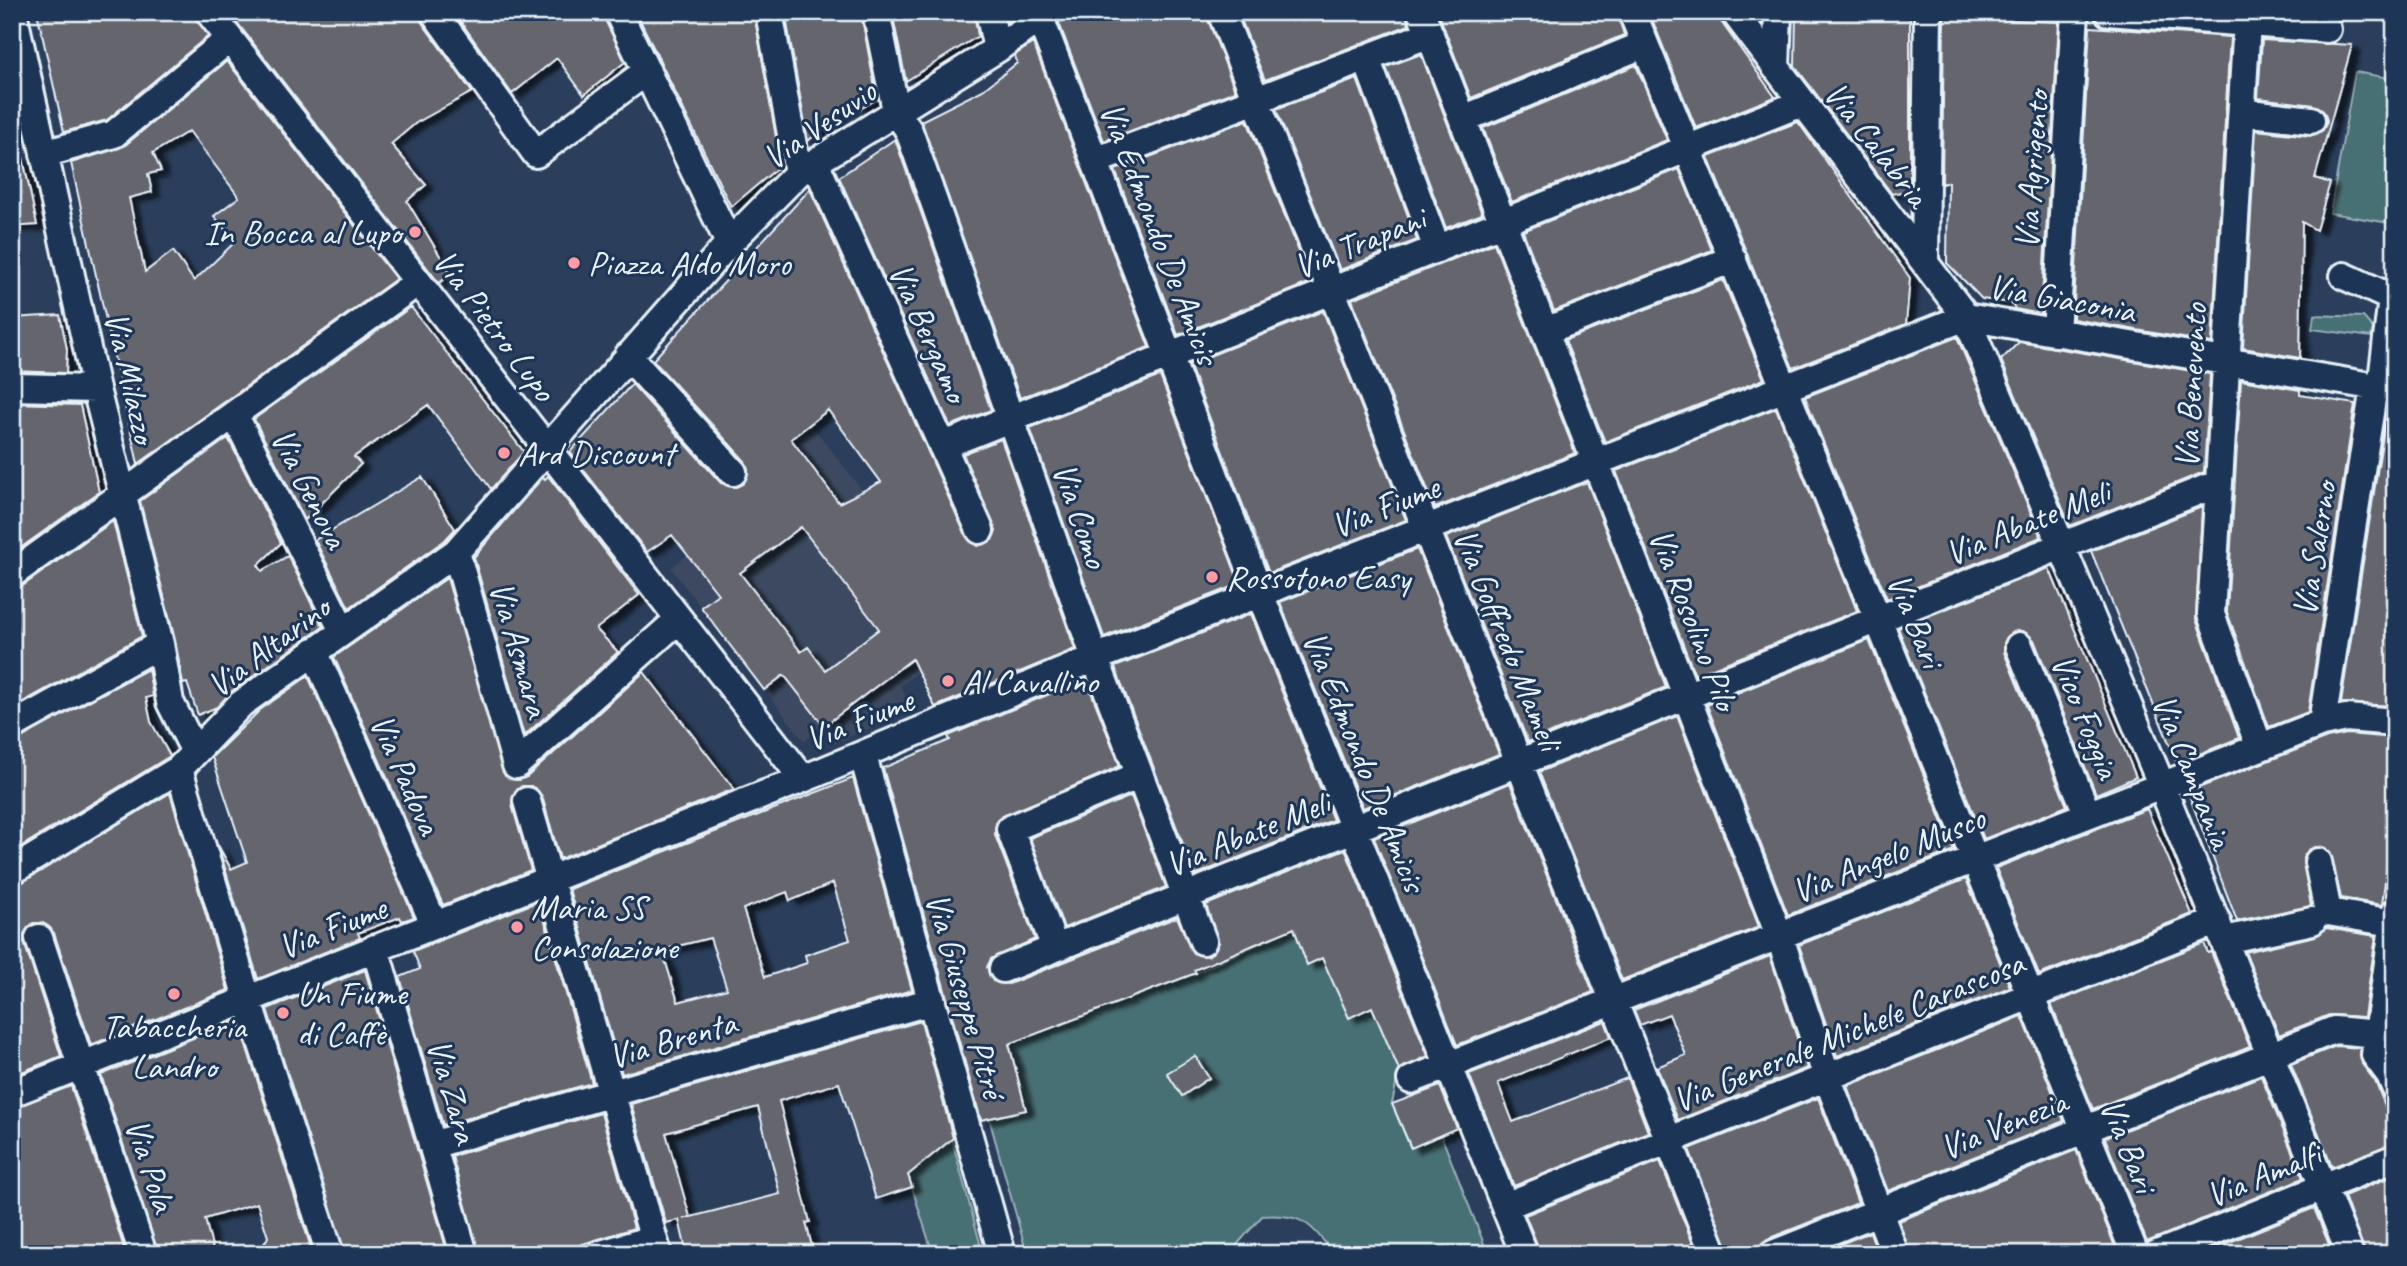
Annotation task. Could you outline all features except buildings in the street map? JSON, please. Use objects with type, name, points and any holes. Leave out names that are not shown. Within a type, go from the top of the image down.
[{"type":"street","name":"Via Milazzo","points":[[13,12],[96,389],[160,644],[170,702],[247,999],[330,1254]]},
{"type":"street","name":"Via Pietro Lupo","points":[[209,12],[803,779]]},
{"type":"street","points":[[434,12],[536,154],[647,71]]},
{"type":"street","points":[[618,12],[729,243]]},
{"type":"street","name":"Via Bergamo","points":[[769,12],[806,167],[942,446],[979,530]]},
{"type":"street","name":"Via Como","points":[[876,12],[897,111],[909,131],[1095,658],[1203,941]]},
{"type":"street","points":[[989,12],[997,48]]},
{"type":"street","name":"Via Goffredo Mameli","points":[[1221,12],[1714,1254]]},
{"type":"street","name":"Via Bari","points":[[1632,12],[2135,1254]]},
{"type":"street","name":"Via Calabria","points":[[1734,12],[1966,317]]},
{"type":"street","points":[[1776,68],[1778,12]]},
{"type":"street","points":[[1925,261],[1928,12]]},
{"type":"street","name":"Via Agrigento","points":[[2056,333],[2075,12]]},
{"type":"street","points":[[2108,12],[2328,29]]},
{"type":"street","name":"Via Vesuvio","points":[[545,449],[729,243],[806,167],[997,48],[1044,15]]},
{"type":"street","name":"Via Edmondo De Amicis","points":[[1044,15],[1096,161],[1260,594],[1524,1254]]},
{"type":"street","name":"Via Benevento","points":[[2247,22],[2211,614],[2259,746]]},
{"type":"street","points":[[1096,161],[1366,58],[1426,23]]},
{"type":"street","name":"Via Rosolino Pilo","points":[[1426,23],[1779,935],[1827,1077],[1881,1211],[1895,1254]]},
{"type":"street","points":[[44,154],[114,134],[229,39]]},
{"type":"street","points":[[1463,119],[1645,44]]},
{"type":"street","points":[[1366,58],[1437,249]]},
{"type":"street","name":"Via Trapani","points":[[942,446],[1802,103]]},
{"type":"street","points":[[2242,112],[2311,120]]},
{"type":"street","points":[[1545,331],[1732,259]]},
{"type":"street","name":"Via Salerno","points":[[2322,723],[2384,388],[2392,299],[2344,276]]},
{"type":"street","points":[[12,574],[418,282]]},
{"type":"street","name":"Via Giaconia","points":[[1966,317],[2384,388]]},
{"type":"street","name":"Via Fiume","points":[[12,1093],[863,755],[1095,658],[1966,317]]},
{"type":"street","name":"Via Campania","points":[[1966,317],[2161,784],[2350,1254]]},
{"type":"street","points":[[628,356],[733,472]]},
{"type":"street","points":[[12,387],[96,389]]},
{"type":"street","name":"Via Genova","points":[[234,414],[343,631]]},
{"type":"street","name":"Via Altarino","points":[[12,871],[187,760],[241,704],[456,552],[545,449]]},
{"type":"street","name":"Via Abate Meli","points":[[1003,969],[2219,483]]},
{"type":"street","name":"Via Asmara","points":[[456,552],[516,765],[679,619]]},
{"type":"street","points":[[12,726],[160,644]]},
{"type":"street","name":"Vico Foggia","points":[[2019,646],[2087,813]]},
{"type":"street","name":"Via Padova","points":[[314,651],[434,924]]},
{"type":"street","name":"Via Angelo Musco","points":[[1412,1080],[2322,723],[2346,718],[2395,722]]},
{"type":"street","name":"Via Giuseppe Pitré","points":[[863,755],[1002,1254]]},
{"type":"street","points":[[1055,947],[1010,828],[1140,775]]},
{"type":"street","points":[[527,801],[656,1246],[601,1254]]},
{"type":"street","points":[[2318,862],[2328,912],[2394,918],[2375,1055],[2393,1079]]},
{"type":"street","name":"Via Generale Michele Carascosa","points":[[1505,1206],[2031,995],[2221,931],[2312,921]]},
{"type":"street","name":"Via Pola","points":[[39,938],[143,1254]]},
{"type":"street","name":"Via Zara","points":[[375,948],[464,1254]]},
{"type":"street","name":"Via Brenta","points":[[432,1145],[932,1001]]},
{"type":"street","name":"Via Venezia","points":[[1773,1254],[2334,1030],[2378,1034]]},
{"type":"street","name":"Via Amalfi","points":[[2157,1254],[2395,1158]]},
{"type":"shaded area","points":[[811,424],[937,588],[950,647],[900,686],[913,710],[835,743],[824,726],[804,741],[671,568],[688,555],[672,535]]},
{"type":"green space","points":[[2355,72],[2395,79],[2395,224],[2330,213]]},
{"type":"green space","points":[[2314,315],[2363,317],[2373,328],[2371,337],[2312,329]]},
{"type":"green space","points":[[1294,928],[1307,964],[1322,958],[1349,1017],[1372,1007],[1399,1070],[1392,1104],[1410,1147],[1441,1135],[1488,1254],[1334,1254],[1304,1222],[1287,1216],[1262,1216],[1229,1254],[1027,1254],[989,1118],[1026,1110],[1009,1044],[1196,973]]},
{"type":"green space","points":[[952,1140],[983,1254],[933,1254],[908,1175]]},
{"type":"place","name":"In Bocca al Lupo","points":[[415,232]]},
{"type":"place","name":"Piazza Aldo Moro","points":[[574,263]]},
{"type":"place","name":"Ard Discount","points":[[504,453]]},
{"type":"place","name":"Rossotono Easy","points":[[1212,577]]},
{"type":"place","name":"Al Cavallino","points":[[948,681]]},
{"type":"place","name":"Maria SS Consolazione","points":[[517,927]]},
{"type":"place","name":"Tabaccheria Landro","points":[[174,994]]},
{"type":"place","name":"Un Fiume di Caffè","points":[[283,1013]]}]
